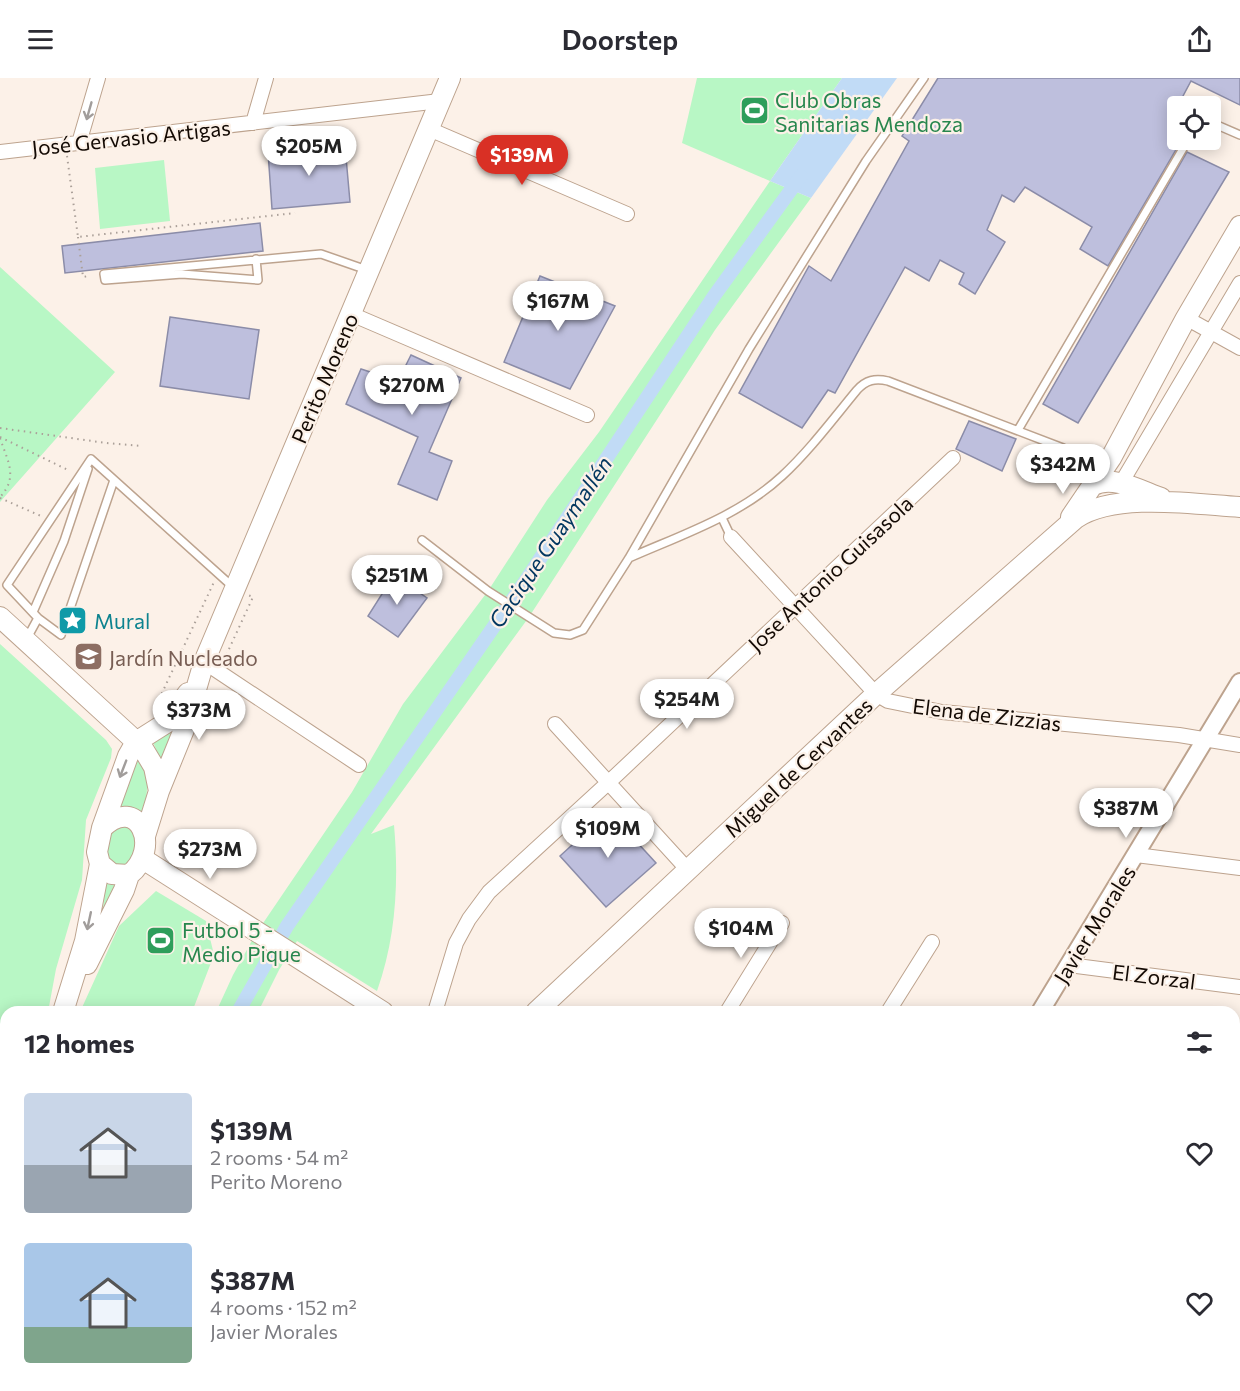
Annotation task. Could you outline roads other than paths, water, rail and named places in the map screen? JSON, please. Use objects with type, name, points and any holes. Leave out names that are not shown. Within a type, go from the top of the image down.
[{"type":"main road","name":"Perito Moreno","points":[[145,836],[159,791],[184,727],[201,670],[450,78]]},
{"type":"main road","name":"Miguel de Cervantes","points":[[1064,526],[1107,474],[1186,318],[1240,226]]},
{"type":"main road","points":[[1107,474],[1113,482],[1180,504]]},
{"type":"main road","points":[[1107,474],[1104,491],[1107,495],[1125,502],[1240,507]]},
{"type":"main road","name":"Miguel de Cervantes","points":[[542,1006],[876,694],[1064,526],[1090,509],[1125,502]]},
{"type":"main road","points":[[0,617],[146,752],[154,768],[159,791]]},
{"type":"main road","name":"Perito Moreno","points":[[136,742],[166,723],[182,704],[201,670]]},
{"type":"main road","points":[[65,1006],[85,941],[100,864],[97,852],[102,828],[128,756],[136,742]]},
{"type":"main road","points":[[66,1006],[124,890],[129,875],[143,859],[145,836],[139,824],[126,817],[118,817],[102,828]]},
{"type":"main road","points":[[143,859],[373,1006]]},
{"type":"main road","points":[[100,864],[112,874],[129,875]]},
{"type":"street","points":[[79,143],[98,78]]},
{"type":"street","points":[[253,123],[266,78]]},
{"type":"street","name":"José Gervasio Artigas","points":[[0,152],[440,101]]},
{"type":"street","points":[[429,129],[627,214]]},
{"type":"street","points":[[1107,474],[1211,332],[1240,283]]},
{"type":"street","points":[[351,314],[587,415]]},
{"type":"street","points":[[1186,318],[1240,348]]},
{"type":"street","name":"Jose Antonio Guisasola","points":[[437,1006],[452,954],[462,932],[489,892],[953,458]]},
{"type":"street","name":"Elena de Zizzias","points":[[732,537],[876,694],[888,701],[942,712],[1179,735],[1240,745]]},
{"type":"street","points":[[201,670],[359,765]]},
{"type":"street","name":"Javier Morales","points":[[1044,1006],[1240,681]]},
{"type":"street","points":[[555,724],[688,870]]},
{"type":"street","points":[[1136,855],[1240,868]]},
{"type":"street","points":[[731,1006],[782,923]]},
{"type":"street","points":[[892,1006],[932,942]]},
{"type":"street","name":"El Zorzal","points":[[1069,965],[1240,987]]},
{"type":"lane","points":[[422,540],[488,591],[554,633],[563,635],[579,633],[586,627],[748,349],[866,161],[924,78]]},
{"type":"lane","points":[[1221,127],[1240,135]]},
{"type":"lane","points":[[1018,430],[1182,150]]},
{"type":"lane","points":[[256,259],[258,280],[182,274],[105,280],[104,274],[256,259],[321,254],[369,271]]},
{"type":"lane","points":[[628,558],[722,518],[780,478],[857,390],[871,380],[888,381],[1064,448]]},
{"type":"lane","points":[[91,459],[7,585],[35,615],[61,635],[114,480]]},
{"type":"lane","points":[[91,459],[235,588]]},
{"type":"lane","points":[[25,640],[64,541],[91,459]]},
{"type":"lane","points":[[722,518],[732,537]]},
{"type":"water","points":[[842,78],[897,78],[811,198],[770,181]]},
{"type":"waterway","name":"Cacique Guaymallén","points":[[241,1006],[287,926],[526,580],[714,296],[801,176]]},
{"type":"place","name":"Club Obras Sanitarias Mendoza","points":[[754,111]]},
{"type":"place","name":"Mural","points":[[73,620]]},
{"type":"place","name":"Jardín Nucleado","points":[[88,657]]},
{"type":"place","name":"Futbol 5 - Medio Pique","points":[[161,941]]}]
